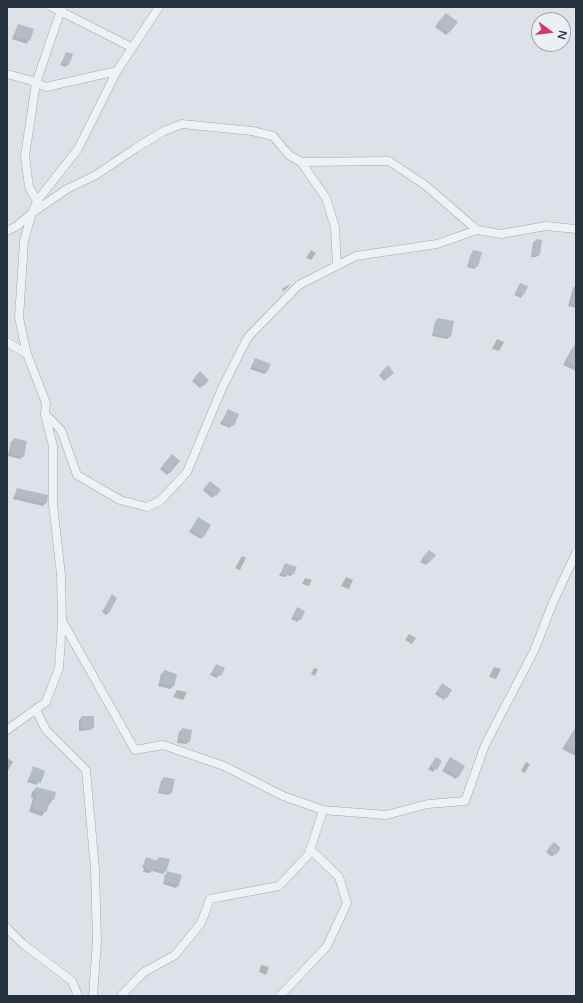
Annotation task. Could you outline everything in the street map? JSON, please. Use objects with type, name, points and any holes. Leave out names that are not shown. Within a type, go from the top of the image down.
[{"type":"street","points":[[52,7],[61,9],[132,47]]},
{"type":"street","points":[[93,996],[97,941],[95,869],[86,770],[46,730],[36,710],[46,702],[59,668],[62,621],[60,575],[53,504],[53,446],[45,414],[46,403],[27,354],[19,318],[24,241],[37,201],[78,149],[117,71],[159,7]]},
{"type":"street","points":[[37,201],[29,187],[25,156],[36,83],[61,9]]},
{"type":"street","points":[[7,74],[46,87],[117,71]]},
{"type":"street","points":[[7,231],[17,226],[32,213],[67,189],[96,175],[164,131],[182,124],[252,131],[273,136],[289,155],[301,162],[326,198],[335,227],[337,266]]},
{"type":"street","points":[[301,162],[389,161],[425,185],[477,230]]},
{"type":"street","points":[[45,414],[61,430],[77,475],[120,500],[147,507],[160,501],[187,472],[223,386],[248,337],[299,285],[356,256],[437,244],[477,230],[501,234],[546,226],[576,229]]},
{"type":"street","points":[[7,342],[27,354]]},
{"type":"street","points":[[62,621],[135,750],[163,746],[224,766],[283,796],[323,810],[386,815],[428,804],[465,801],[485,745],[534,651],[554,600],[576,553]]},
{"type":"street","points":[[7,730],[46,702]]},
{"type":"street","points":[[121,996],[144,972],[175,955],[201,923],[210,899],[279,886],[309,854],[323,810]]},
{"type":"street","points":[[280,996],[327,946],[347,903],[339,877],[310,849]]},
{"type":"street","points":[[7,928],[23,944],[72,981],[78,996]]},
{"type":"building","points":[[446,13],[458,22],[449,33],[437,23]]},
{"type":"building","points":[[18,24],[34,29],[30,41],[14,36]]},
{"type":"building","points":[[66,52],[73,54],[69,65],[62,63]]},
{"type":"building","points":[[536,239],[542,240],[540,255],[533,254]]},
{"type":"building","points":[[473,250],[482,252],[478,267],[469,265]]},
{"type":"building","points":[[520,283],[528,286],[524,295],[516,292]]},
{"type":"building","points":[[437,318],[454,321],[451,337],[434,333]]},
{"type":"building","points":[[576,341],[576,365],[567,361]]},
{"type":"building","points":[[255,358],[271,364],[267,372],[252,366]]},
{"type":"building","points":[[388,365],[394,373],[387,379],[381,372]]},
{"type":"building","points":[[200,371],[209,380],[204,386],[194,378]]},
{"type":"building","points":[[228,409],[239,414],[234,426],[222,421]]},
{"type":"building","points":[[14,438],[27,441],[24,457],[10,454]]},
{"type":"building","points":[[172,454],[180,461],[170,473],[162,466]]},
{"type":"building","points":[[210,481],[221,490],[216,496],[205,487]]},
{"type":"building","points":[[17,488],[48,495],[47,503],[15,496]]},
{"type":"building","points":[[198,517],[211,525],[204,537],[191,529]]},
{"type":"building","points":[[429,550],[436,555],[429,563],[422,558]]},
{"type":"building","points":[[285,563],[297,567],[294,574],[289,573],[288,575],[281,573]]},
{"type":"building","points":[[112,594],[117,598],[109,613],[104,609]]},
{"type":"building","points":[[297,607],[305,611],[301,620],[293,616]]},
{"type":"building","points":[[216,664],[225,668],[221,676],[212,672]]},
{"type":"building","points":[[164,670],[177,674],[174,687],[160,683]]},
{"type":"building","points":[[442,683],[452,690],[447,698],[437,691]]},
{"type":"building","points":[[81,716],[94,716],[94,728],[82,729]]},
{"type":"building","points":[[576,727],[576,749],[566,744]]},
{"type":"building","points":[[182,728],[192,730],[190,742],[179,740]]},
{"type":"building","points":[[436,757],[442,761],[437,770],[430,766]]},
{"type":"building","points":[[450,757],[465,766],[459,777],[444,768]]},
{"type":"building","points":[[33,766],[45,771],[41,783],[29,779]]},
{"type":"building","points":[[163,777],[175,779],[172,793],[160,791]]},
{"type":"building","points":[[36,787],[56,792],[54,800],[50,799],[47,812],[33,808],[37,793],[35,792]]},
{"type":"building","points":[[554,842],[561,848],[556,855],[548,849]]},
{"type":"building","points":[[146,857],[158,861],[159,857],[170,859],[166,872],[154,868],[153,871],[145,869],[146,866],[144,865]]},
{"type":"building","points":[[167,871],[182,875],[179,885],[165,881]]}]
